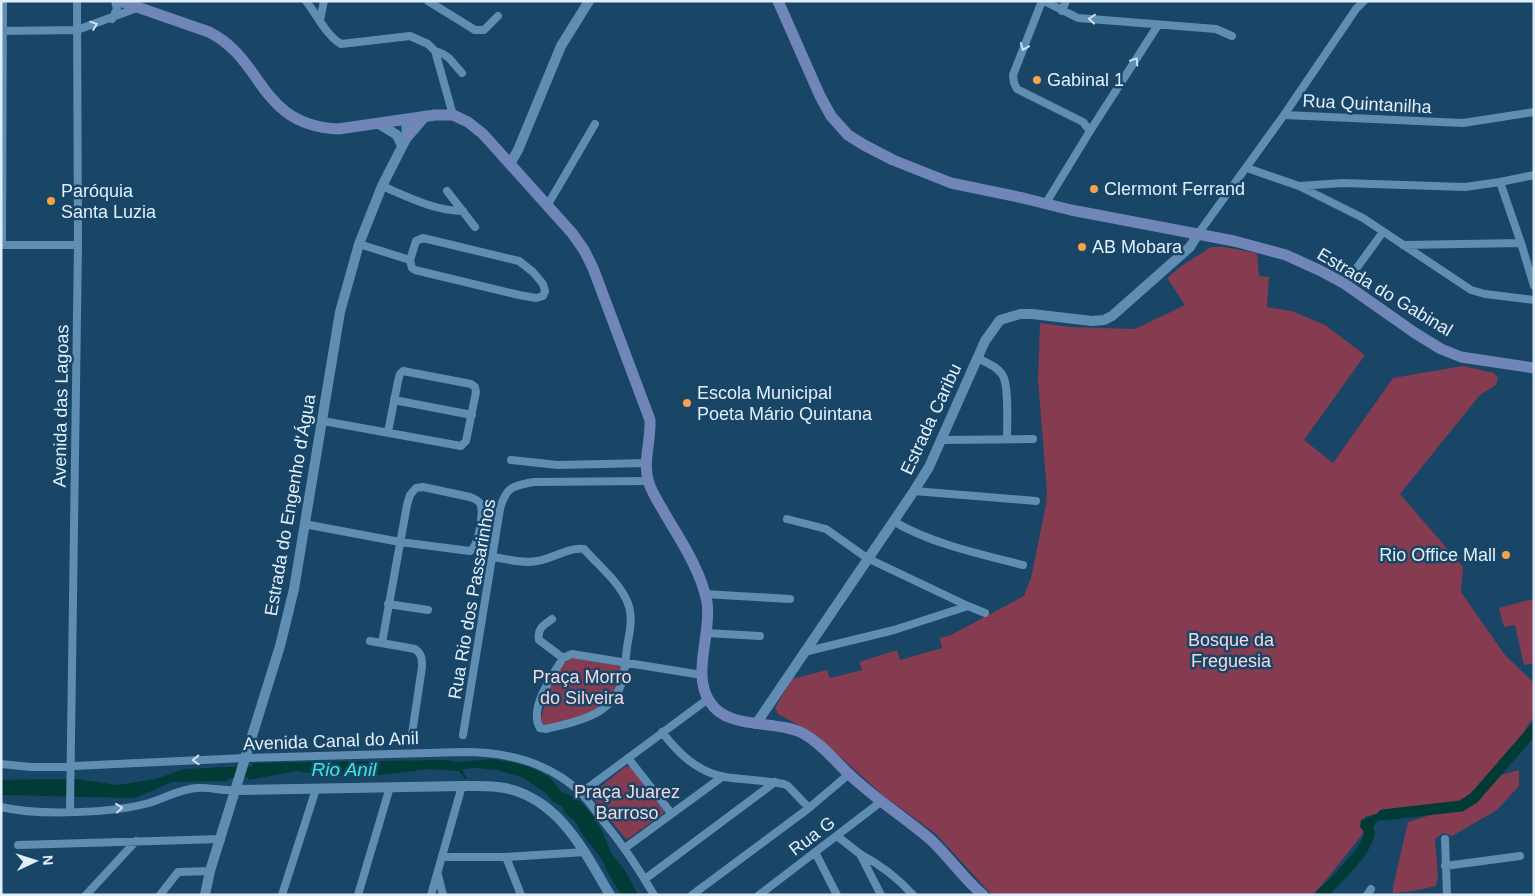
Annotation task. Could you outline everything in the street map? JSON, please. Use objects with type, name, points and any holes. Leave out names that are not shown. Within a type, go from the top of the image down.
[{"type":"main road","points":[[120,1],[209,32],[222,39],[232,47],[272,100],[296,119],[322,128],[338,129],[425,116],[453,115],[460,117],[483,134],[584,250],[593,268],[650,420],[651,434],[647,463],[648,481],[687,550],[701,582],[707,602],[708,619],[702,685],[708,699],[718,711],[737,719],[756,724],[784,726],[802,733],[823,748],[848,774],[935,844],[983,895]]},
{"type":"main road","name":"Estrada do Gabinal","points":[[778,1],[820,96],[831,116],[848,135],[864,146],[892,160],[944,181],[1080,212],[1198,234],[1286,255],[1321,270],[1345,284],[1441,349],[1461,357],[1534,368]]},
{"type":"main road","points":[[404,141],[425,116]]},
{"type":"street","points":[[4,1],[2,31],[2,245],[78,245]]},
{"type":"street","name":"Avenida das Lagoas","points":[[70,811],[78,245],[77,1]]},
{"type":"street","points":[[112,19],[117,9],[115,1]]},
{"type":"street","points":[[306,1],[335,40],[341,44],[410,36],[428,44],[435,51],[449,58],[462,73]]},
{"type":"street","points":[[320,20],[324,1]]},
{"type":"street","points":[[428,1],[475,30],[484,30],[498,16]]},
{"type":"street","points":[[510,164],[518,150],[561,46],[589,1]]},
{"type":"street","points":[[1090,131],[1083,122],[1017,88],[1014,83],[1012,75],[1043,1],[1078,18],[1216,29],[1232,36]]},
{"type":"street","points":[[1062,11],[1066,1]]},
{"type":"street","points":[[1284,115],[1356,9],[1364,1]]},
{"type":"street","points":[[2,31],[77,30],[112,19],[137,8]]},
{"type":"street","points":[[1046,203],[1158,25]]},
{"type":"street","points":[[435,51],[453,115]]},
{"type":"street","name":"Rua Quintanilha","points":[[1198,234],[1284,115],[1463,123],[1534,112]]},
{"type":"street","name":"Estrada do Engenho d'Água","points":[[200,895],[221,839],[280,646],[294,589],[340,312],[359,244],[382,186],[404,141],[406,120]]},
{"type":"street","points":[[1083,122],[1097,120]]},
{"type":"street","points":[[379,124],[404,141]]},
{"type":"street","points":[[547,206],[595,124]]},
{"type":"street","points":[[1247,168],[1298,186],[1363,218],[1471,290],[1485,294],[1534,300]]},
{"type":"street","points":[[1298,186],[1344,183],[1465,187],[1534,175]]},
{"type":"street","points":[[1500,182],[1534,286]]},
{"type":"street","points":[[382,186],[419,202],[463,211]]},
{"type":"street","points":[[447,191],[475,226]]},
{"type":"street","points":[[1345,284],[1383,232]]},
{"type":"street","name":"Estrada Caribu","points":[[756,724],[929,467],[992,328],[1000,320],[1009,316],[1032,314],[1092,321],[1104,320],[1112,316],[1190,247],[1198,234]]},
{"type":"street","points":[[419,239],[432,240],[519,261],[533,272],[543,284],[545,292],[540,298],[519,295],[415,270],[412,268],[410,260],[416,242],[419,239]]},
{"type":"street","points":[[1402,245],[1521,243]]},
{"type":"street","points":[[359,244],[410,260]]},
{"type":"street","points":[[977,358],[997,369],[1003,376],[1008,439]]},
{"type":"street","points":[[323,422],[461,446],[466,441],[472,416],[476,392],[475,387],[471,384],[403,371],[400,374],[388,432]]},
{"type":"street","points":[[394,400],[472,416]]},
{"type":"street","points":[[942,440],[1033,439]]},
{"type":"street","points":[[511,460],[547,464],[647,463]]},
{"type":"street","name":"Rua Rio dos Passarinhos","points":[[463,735],[504,496],[508,490],[516,485],[534,482],[648,481]]},
{"type":"street","points":[[304,524],[400,542],[464,552],[474,549],[477,543],[482,511],[481,504],[470,497],[423,487],[416,488],[410,495],[400,542],[388,604],[382,643]]},
{"type":"street","points":[[914,491],[1036,500]]},
{"type":"street","points":[[788,519],[826,529],[867,558],[985,613]]},
{"type":"street","points":[[893,521],[921,535],[987,556],[1023,565]]},
{"type":"street","points":[[493,557],[528,562],[539,561],[572,550],[584,550],[620,588],[627,600],[632,621],[625,663],[623,678],[618,692],[610,704],[600,712],[578,721],[546,729],[540,728],[536,718],[545,685],[563,658],[572,654],[625,663],[702,675]]},
{"type":"street","points":[[704,594],[790,598]]},
{"type":"street","points":[[388,604],[428,610]]},
{"type":"street","points":[[804,652],[894,630],[968,606]]},
{"type":"street","points":[[552,620],[540,628],[539,640],[563,658]]},
{"type":"street","points":[[706,633],[760,636]]},
{"type":"street","points":[[370,641],[415,649],[420,653],[422,659],[412,734]]},
{"type":"street","points":[[581,793],[708,699]]},
{"type":"street","points":[[662,732],[678,753],[700,767],[722,776],[775,782],[788,786],[808,808]]},
{"type":"street","name":"Avenida Canal do Anil","points":[[1,764],[72,769],[244,760],[484,752],[517,758],[544,767],[581,793],[625,848],[654,895]]},
{"type":"street","points":[[628,758],[671,813]]},
{"type":"street","points":[[692,895],[808,808],[848,774]]},
{"type":"street","points":[[625,848],[722,776]]},
{"type":"street","points":[[645,879],[775,782]]},
{"type":"street","points":[[430,895],[443,857],[462,786]]},
{"type":"street","points":[[1,807],[42,812],[124,808],[196,788],[316,789],[491,786],[506,788],[533,799],[560,819],[571,830],[610,895]]},
{"type":"street","points":[[358,895],[390,787]]},
{"type":"street","points":[[282,895],[316,789]]},
{"type":"street","name":"Rua G","points":[[759,895],[882,801]]},
{"type":"street","points":[[837,836],[860,854],[888,870],[913,895]]},
{"type":"street","points":[[18,845],[221,839]]},
{"type":"street","points":[[1445,839],[1447,895]]},
{"type":"street","points":[[86,895],[136,841]]},
{"type":"street","points":[[443,857],[506,857],[585,852]]},
{"type":"street","points":[[815,852],[837,895]]},
{"type":"street","points":[[860,854],[881,895]]},
{"type":"street","points":[[1445,866],[1520,856]]},
{"type":"street","points":[[506,857],[521,895]]},
{"type":"street","points":[[160,895],[178,872],[210,871]]},
{"type":"street","name":"Estrada do Engenho d'Água","points":[[206,895],[210,871]]},
{"type":"street","points":[[437,873],[443,895]]},
{"type":"green space","name":"Bosque da Freguesia","points":[[1211,247],[1224,247],[1257,253],[1259,276],[1269,277],[1267,307],[1292,311],[1325,325],[1365,355],[1304,440],[1333,463],[1393,378],[1463,366],[1494,373],[1498,378],[1496,385],[1480,395],[1400,494],[1463,567],[1461,592],[1505,655],[1534,683],[1534,716],[1515,746],[1466,798],[1448,807],[1391,809],[1365,817],[1365,831],[1314,895],[995,895],[990,893],[936,834],[884,796],[816,735],[778,714],[775,708],[792,679],[827,670],[830,678],[862,670],[859,662],[897,650],[900,660],[942,648],[940,638],[951,635],[1024,596],[1031,578],[1047,493],[1038,379],[1040,323],[1071,327],[1135,329],[1185,305],[1167,278]]},
{"type":"green space","points":[[1533,599],[1534,663],[1524,665],[1515,625],[1504,627],[1499,608]]},
{"type":"green space","name":"Praça Morro do Silveira","points":[[574,658],[620,666],[622,670],[618,689],[598,711],[549,726],[542,723],[541,719],[551,683],[561,666]]},
{"type":"green space","name":"Praça Juarez Barroso","points":[[630,766],[664,811],[663,814],[628,839],[625,838],[593,799],[592,795],[625,767]]},
{"type":"green space","points":[[1519,770],[1519,786],[1497,810],[1452,836],[1443,833],[1435,839],[1438,876],[1436,886],[1393,893],[1408,822],[1443,811],[1479,793],[1501,775]]},
{"type":"water","points":[[492,759],[512,762],[540,772],[549,777],[561,792],[576,797],[593,816],[603,833],[611,853],[626,872],[638,895],[621,895],[601,858],[574,820],[565,813],[562,807],[551,800],[547,794],[522,777],[497,770],[477,768],[462,769],[467,779],[459,771],[429,769],[380,775],[364,773],[330,776],[296,771],[248,780],[253,763],[445,760],[459,762]]},
{"type":"water","points":[[232,767],[228,781],[172,782],[135,798],[1,795],[1,780],[76,779],[118,785],[156,779],[184,769]]},
{"type":"water","points":[[1391,809],[1396,813],[1382,818],[1376,823],[1371,839],[1367,844],[1368,836],[1360,827],[1361,820]]},
{"type":"waterway","points":[[1383,815],[1461,806],[1474,798],[1534,729]]},
{"type":"waterway","name":"Rio Anil","points":[[216,773],[264,770]]},
{"type":"waterway","points":[[1320,895],[1358,855],[1368,838],[1369,831]]},
{"type":"place","name":"Gabinal 1","points":[[1037,80]]},
{"type":"place","name":"Clermont Ferrand","points":[[1094,189]]},
{"type":"place","name":"Paróquia Santa Luzia","points":[[51,201]]},
{"type":"place","name":"AB Mobara","points":[[1082,247]]},
{"type":"place","name":"Escola Municipal Poeta Mário Quintana","points":[[687,403]]},
{"type":"place","name":"Rio Office Mall","points":[[1506,555]]}]
